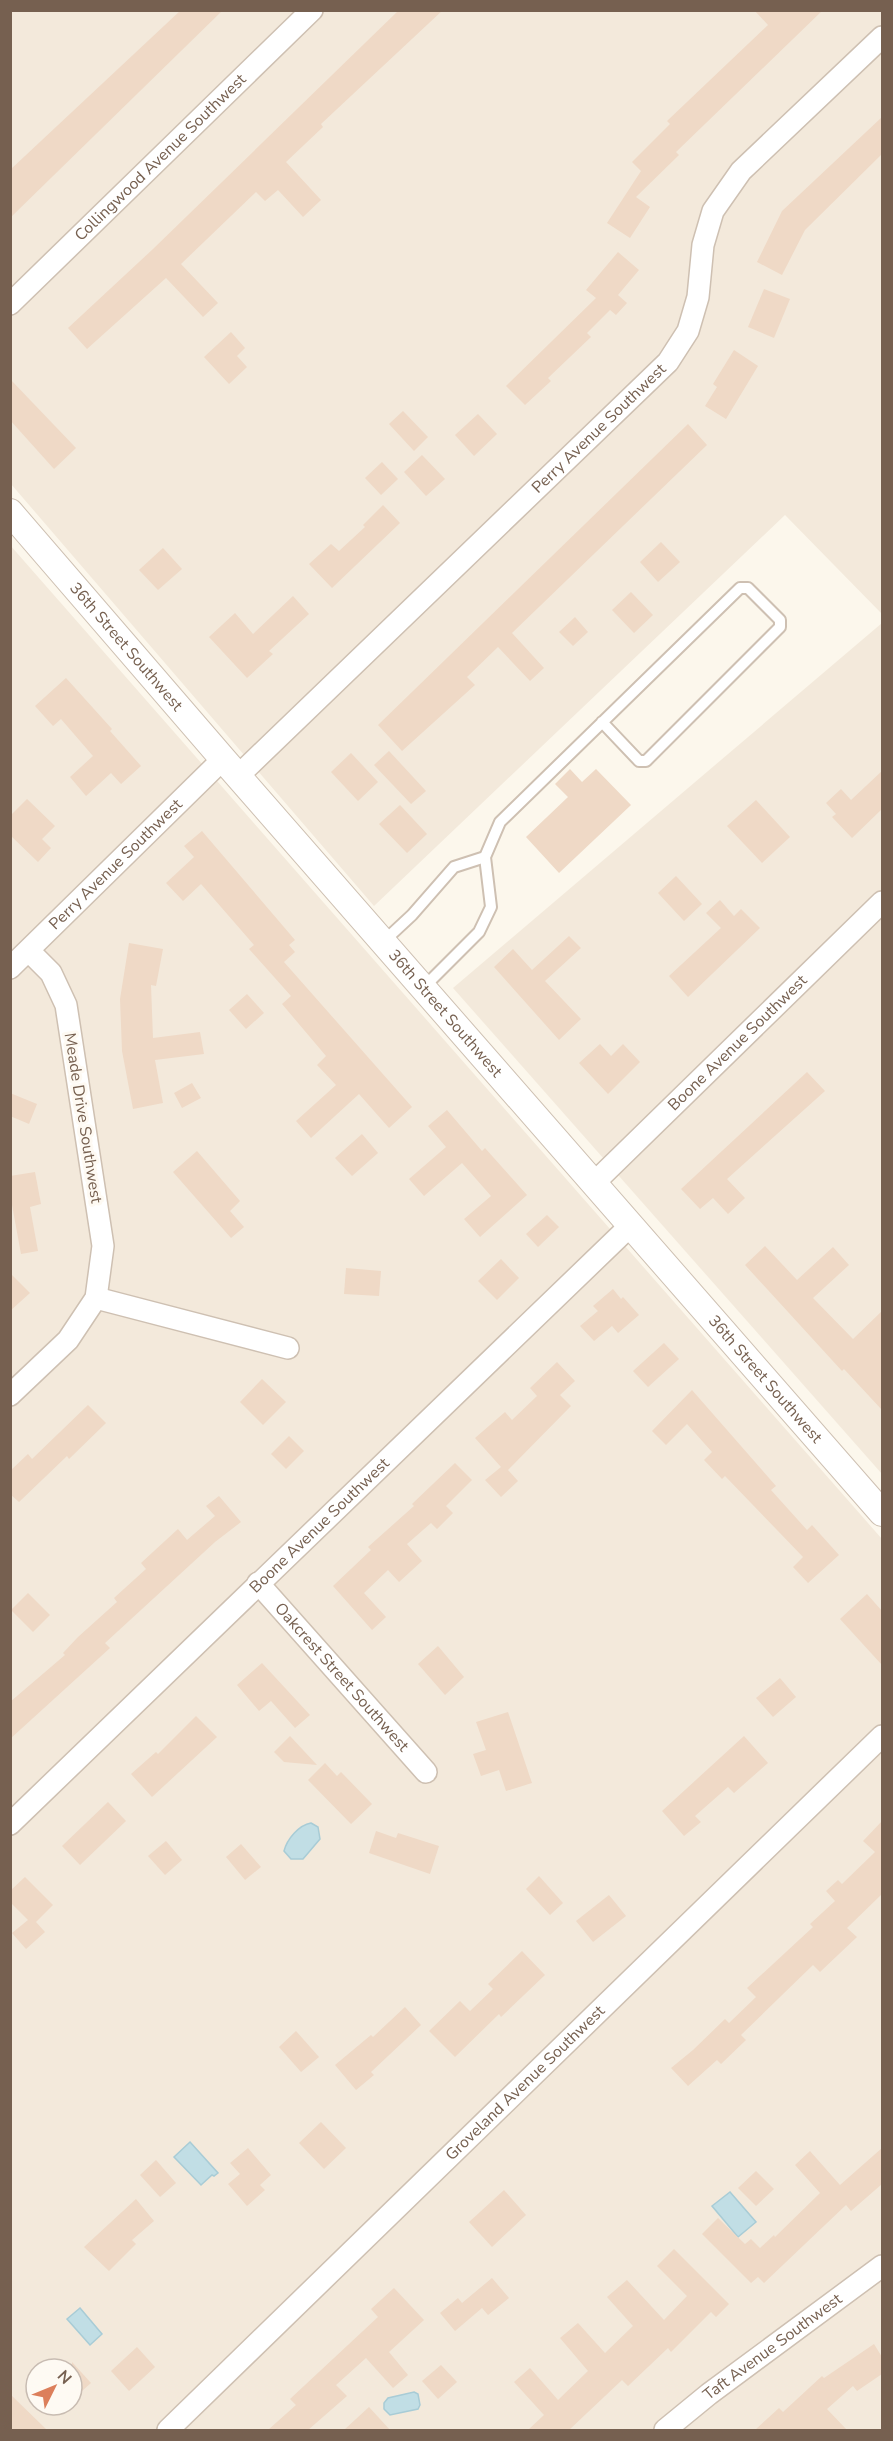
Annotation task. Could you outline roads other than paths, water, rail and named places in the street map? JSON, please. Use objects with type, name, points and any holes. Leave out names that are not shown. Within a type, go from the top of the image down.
[{"type":"street","name":"Collingwood Avenue Southwest","points":[[10,304],[312,10]]},
{"type":"street","name":"Perry Avenue Southwest","points":[[10,968],[231,768],[668,362],[688,331],[698,297],[703,245],[713,211],[741,171],[882,36]]},
{"type":"street","name":"36th Street Southwest","points":[[13,521],[882,1513]]},
{"type":"street","name":"Boone Avenue Southwest","points":[[593,1184],[882,902]]},
{"type":"street","name":"Meade Drive Southwest","points":[[29,951],[51,973],[66,1005],[103,1246],[96,1298]]},
{"type":"street","name":"Boone Avenue Southwest","points":[[10,1824],[630,1226]]},
{"type":"street","points":[[10,1395],[68,1340],[96,1298],[288,1348]]},
{"type":"street","name":"Oakcrest Street Southwest","points":[[258,1583],[426,1772]]},
{"type":"street","name":"Groveland Avenue Southwest","points":[[168,2430],[882,1736]]},
{"type":"street","name":"Taft Avenue Southwest","points":[[665,2430],[709,2394],[882,2266]]},
{"type":"lane","points":[[423,988],[479,932],[491,908],[485,856],[500,822],[602,722],[741,588],[748,588],[780,620],[780,627],[646,761],[639,761],[602,722]]},
{"type":"lane","points":[[383,942],[412,915],[454,867],[485,856]]},
{"type":"water","points":[[311,1823],[318,1827],[320,1839],[303,1859],[291,1859],[284,1851],[288,1842],[294,1833]]},
{"type":"water","points":[[190,2142],[218,2173],[212,2175],[201,2185],[174,2157]]},
{"type":"water","points":[[730,2192],[756,2222],[738,2237],[712,2206]]},
{"type":"water","points":[[80,2308],[102,2334],[90,2345],[67,2319]]},
{"type":"water","points":[[414,2392],[418,2394],[420,2405],[418,2409],[390,2415],[384,2409],[384,2403],[388,2398]]}]
